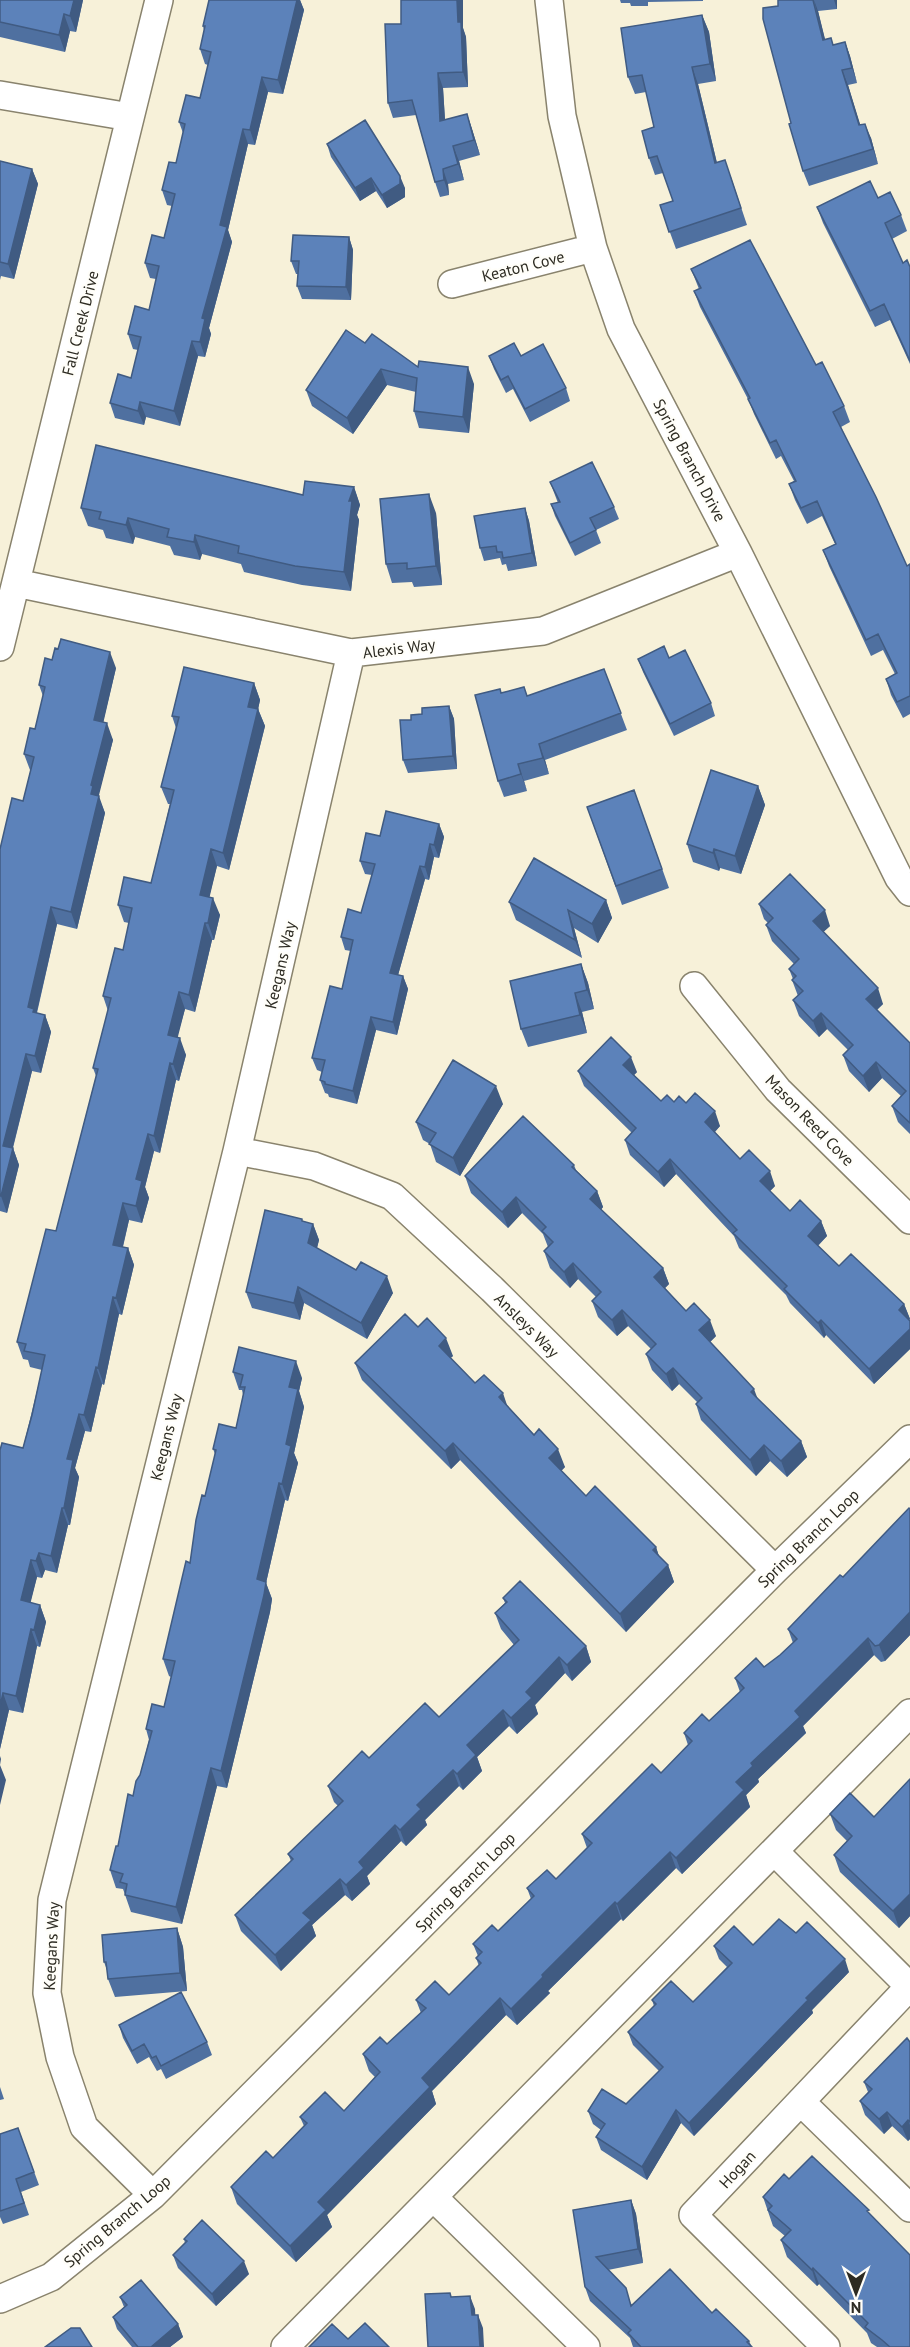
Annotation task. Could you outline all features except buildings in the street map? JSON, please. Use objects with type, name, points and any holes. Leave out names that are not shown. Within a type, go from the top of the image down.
[{"type":"street","name":"Fall Creek Drive","points":[[0,647],[159,0]]},
{"type":"street","name":"Spring Branch Drive","points":[[549,0],[562,116],[593,248],[621,328],[738,553],[899,878],[910,892]]},
{"type":"street","points":[[0,95],[130,117]]},
{"type":"street","name":"Keaton Cove","points":[[452,284],[593,248]]},
{"type":"street","name":"Alexis Way","points":[[16,583],[351,653],[543,631],[738,553]]},
{"type":"street","name":"Keegans Way","points":[[153,2195],[84,2127],[60,2058],[47,1993],[52,1900],[237,1151],[351,653]]},
{"type":"street","name":"Mason Reed Cove","points":[[694,986],[778,1090],[910,1220]]},
{"type":"street","name":"Ansleys Way","points":[[237,1151],[314,1166],[392,1196],[492,1289],[775,1570]]},
{"type":"street","name":"Spring Branch Loop","points":[[0,2299],[51,2277],[153,2195],[775,1570],[910,1439]]},
{"type":"street","points":[[285,2347],[910,1713]]},
{"type":"street","points":[[774,1851],[910,1986]]},
{"type":"street","name":"Hogan","points":[[826,2347],[693,2215],[910,1986]]},
{"type":"street","points":[[801,2102],[910,2208]]},
{"type":"street","points":[[433,2197],[586,2347]]}]
